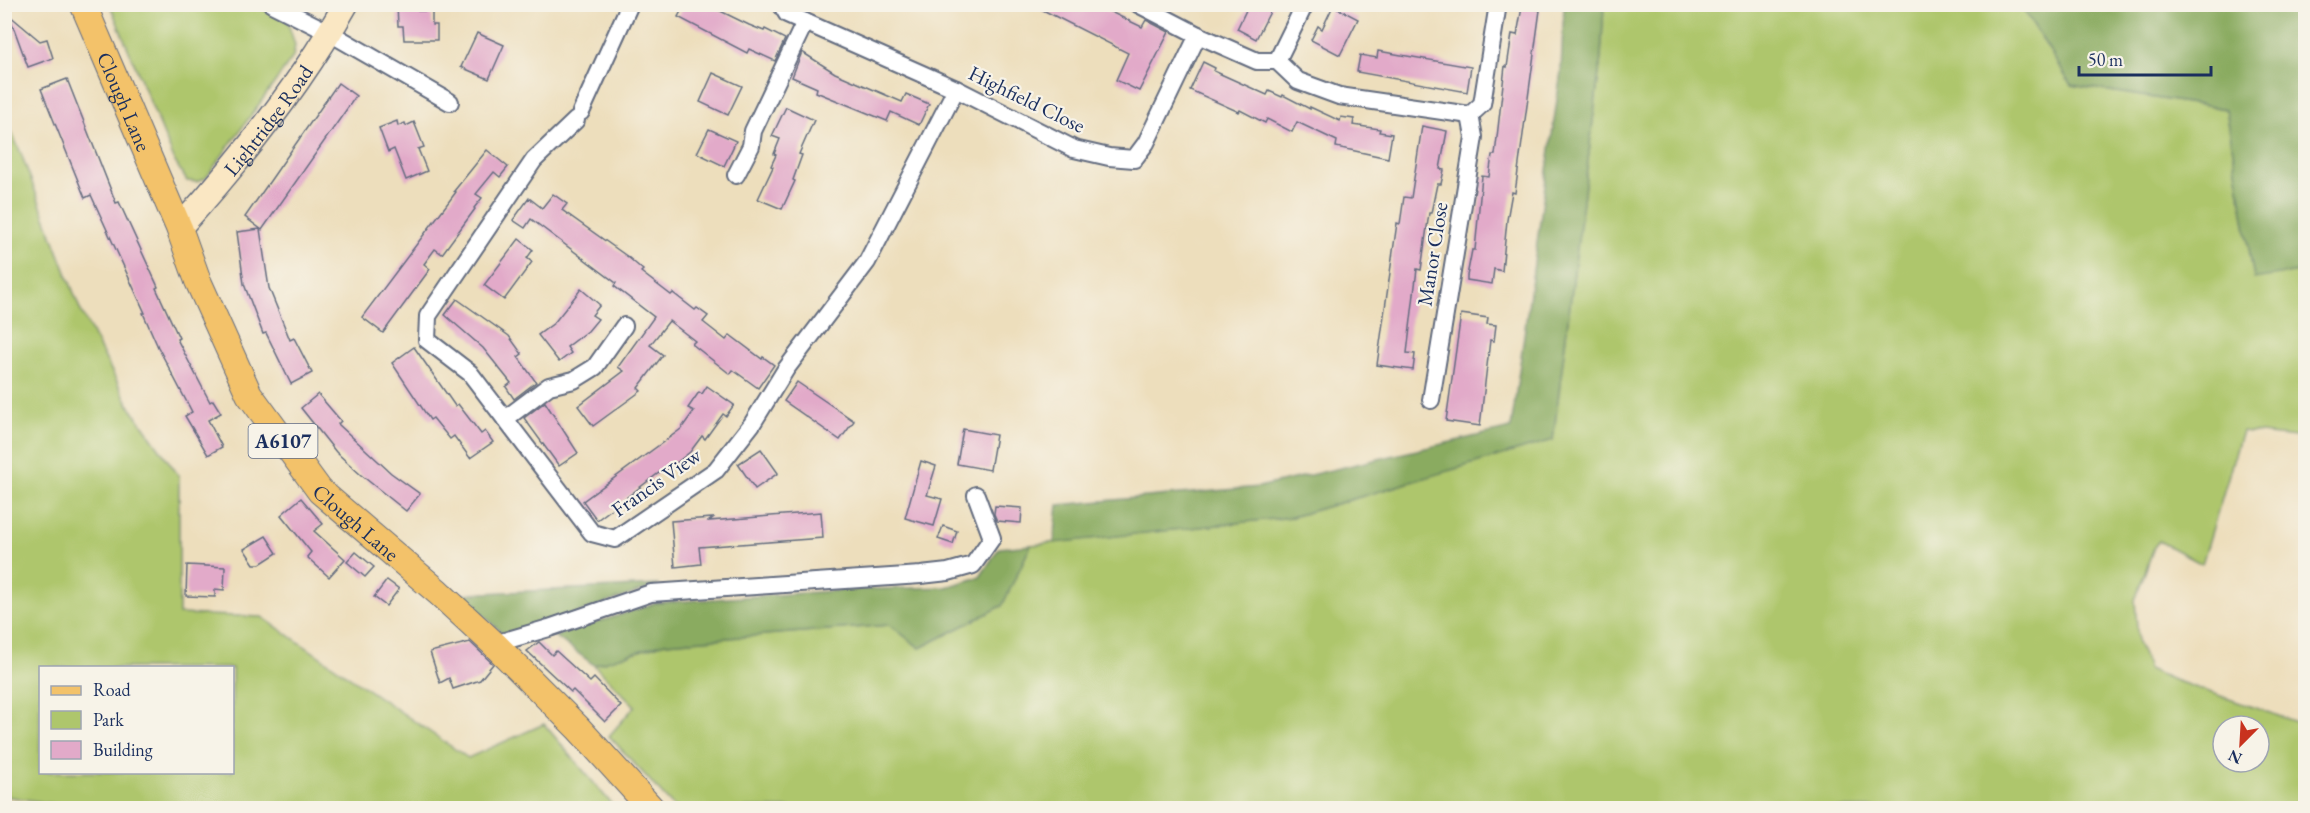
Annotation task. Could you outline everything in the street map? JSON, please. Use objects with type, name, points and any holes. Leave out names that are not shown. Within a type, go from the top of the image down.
[{"type":"main road","name":"Clough Lane","points":[[83,4],[179,228],[198,281],[249,394],[320,491],[438,592],[494,644],[578,728],[651,808]]},
{"type":"street","points":[[272,4],[330,33],[450,102]]},
{"type":"street","name":"Lightridge Road","points":[[179,228],[220,183],[274,114],[330,33],[346,4]]},
{"type":"street","name":"Francis View","points":[[630,4],[578,116],[534,160],[428,316],[427,340],[470,373],[592,532],[615,539],[716,470],[752,424],[786,369],[867,262],[956,89]]},
{"type":"street","name":"Highfield Close","points":[[781,4],[787,14],[956,89],[1074,149],[1109,157],[1134,159],[1146,143],[1198,35]]},
{"type":"street","points":[[1138,4],[1198,35],[1257,61],[1277,61],[1298,81],[1339,96],[1470,115],[1482,104],[1498,4]]},
{"type":"street","points":[[1277,61],[1305,4]]},
{"type":"street","points":[[736,175],[752,146],[753,131],[805,22]]},
{"type":"street","name":"Manor Close","points":[[1431,400],[1474,137],[1470,115]]},
{"type":"street","points":[[505,419],[549,386],[574,380],[596,367],[624,326]]},
{"type":"street","points":[[494,644],[651,594],[930,574],[973,565],[992,538],[976,495]]},
{"type":"green space","points":[[110,5],[253,5],[287,20],[295,45],[293,57],[206,178],[197,182],[187,181],[175,162]]},
{"type":"green space","points":[[1564,5],[1604,5],[1601,57],[1553,440],[1292,517],[1054,543],[1058,505],[1259,487],[1511,428],[1561,71]]},
{"type":"green space","points":[[1604,5],[2021,5],[2071,85],[2226,109],[2254,278],[2305,271],[2305,438],[2242,431],[2202,564],[2159,541],[2154,547],[2135,600],[2138,642],[2148,669],[2305,725],[2305,808],[675,808],[609,736],[635,706],[594,665],[665,643],[890,625],[920,648],[1002,606],[1031,545],[1292,517],[1553,440],[1601,57]]},
{"type":"green space","points":[[2021,5],[2305,5],[2305,271],[2254,279],[2226,109],[2071,85]]},
{"type":"green space","points":[[4,116],[20,151],[80,309],[130,407],[179,476],[179,614],[262,617],[468,758],[544,724],[615,808],[80,808],[5,796]]},
{"type":"green space","points":[[1031,545],[1002,606],[920,648],[890,625],[665,643],[594,665],[555,636],[656,603],[846,590],[946,587],[980,577],[999,548]]},
{"type":"green space","points":[[659,585],[506,637],[462,594]]},
{"type":"building","points":[[397,4],[418,4],[418,11],[432,11],[432,25],[437,25],[437,40],[404,40],[403,26],[398,26]]},
{"type":"building","points":[[685,4],[706,4],[785,39],[775,61],[749,49],[747,53],[678,17]]},
{"type":"building","points":[[1031,4],[1094,4],[1142,27],[1146,20],[1169,32],[1139,91],[1116,80],[1128,53]]},
{"type":"building","points":[[1249,4],[1274,4],[1256,39],[1237,29]]},
{"type":"building","points":[[1333,6],[1358,19],[1340,55],[1311,40],[1318,26],[1322,29]]},
{"type":"building","points":[[1522,7],[1540,10],[1515,193],[1512,192],[1507,220],[1502,271],[1494,269],[1492,284],[1467,280],[1467,276],[1472,250],[1475,250],[1482,176],[1489,177],[1492,155],[1495,155],[1505,66],[1507,67],[1512,34],[1517,35]]},
{"type":"building","points":[[9,15],[40,41],[47,39],[53,58],[28,67]]},
{"type":"building","points":[[477,33],[504,45],[489,79],[461,67]]},
{"type":"building","points":[[1378,51],[1471,67],[1467,92],[1357,72],[1360,55],[1377,58]]},
{"type":"building","points":[[802,52],[835,73],[902,102],[906,94],[929,104],[919,125],[891,112],[887,121],[816,92],[817,88],[792,77]]},
{"type":"building","points":[[1203,62],[1215,68],[1214,71],[1267,95],[1269,91],[1282,97],[1283,95],[1340,121],[1341,117],[1354,119],[1353,125],[1380,129],[1379,132],[1392,134],[1388,158],[1336,147],[1337,141],[1297,122],[1292,132],[1267,119],[1265,123],[1240,110],[1239,112],[1190,90]]},
{"type":"building","points":[[713,73],[742,86],[728,115],[700,102]]},
{"type":"building","points":[[67,79],[116,203],[119,202],[158,287],[156,288],[179,338],[177,339],[210,402],[213,400],[221,413],[208,420],[222,447],[208,455],[185,416],[192,412],[158,347],[143,313],[145,313],[91,195],[85,198],[41,89]]},
{"type":"building","points":[[338,83],[356,96],[262,230],[245,217]]},
{"type":"building","points":[[786,107],[814,120],[799,154],[802,155],[793,180],[795,181],[782,209],[758,199],[773,167],[771,166],[776,155],[774,154],[780,139],[772,136]]},
{"type":"building","points":[[397,121],[398,126],[405,123],[406,126],[414,122],[424,147],[418,149],[427,171],[406,180],[394,149],[388,152],[379,128]]},
{"type":"building","points":[[1422,126],[1447,131],[1440,169],[1444,170],[1441,184],[1437,184],[1431,213],[1429,213],[1421,270],[1417,269],[1407,353],[1415,354],[1413,370],[1377,365],[1397,223],[1400,224],[1404,197],[1411,198]]},
{"type":"building","points":[[709,129],[736,141],[724,166],[697,153]]},
{"type":"building","points":[[487,150],[508,167],[500,177],[494,172],[476,194],[482,198],[475,209],[442,254],[435,249],[424,264],[430,269],[383,333],[362,317],[456,192],[454,191]]},
{"type":"building","points":[[553,194],[567,204],[562,210],[628,257],[643,270],[641,272],[671,295],[673,293],[695,310],[697,308],[708,316],[703,322],[726,340],[730,335],[762,359],[763,357],[774,365],[758,388],[733,370],[730,374],[692,344],[695,341],[669,321],[650,345],[663,355],[638,388],[641,391],[593,426],[578,406],[624,371],[618,367],[654,317],[614,286],[616,283],[531,219],[525,228],[513,220],[529,198],[542,208]]},
{"type":"building","points":[[260,229],[269,288],[290,340],[294,338],[312,373],[291,384],[266,333],[263,334],[244,284],[237,232]]},
{"type":"building","points":[[519,239],[533,250],[527,258],[532,262],[504,300],[484,285]]},
{"type":"building","points":[[581,289],[600,305],[592,315],[598,319],[588,331],[567,347],[571,353],[559,362],[538,335],[554,323]]},
{"type":"building","points":[[457,299],[509,336],[522,354],[518,357],[536,382],[514,399],[506,387],[511,383],[483,348],[445,315]]},
{"type":"building","points":[[1461,314],[1488,318],[1487,324],[1496,325],[1494,341],[1490,340],[1480,426],[1446,421]]},
{"type":"building","points":[[414,347],[455,406],[458,404],[481,434],[485,431],[493,442],[470,458],[454,436],[450,439],[433,418],[430,420],[392,363]]},
{"type":"building","points":[[797,382],[854,421],[840,440],[784,401]]},
{"type":"building","points":[[707,386],[734,405],[726,416],[723,414],[705,439],[702,436],[690,452],[597,520],[583,501],[681,429],[694,411],[688,408],[699,392],[702,394]]},
{"type":"building","points":[[318,394],[341,421],[338,424],[391,473],[420,494],[406,511],[336,452],[301,408]]},
{"type":"building","points":[[545,402],[578,453],[559,466],[524,418]]},
{"type":"building","points":[[963,429],[996,435],[990,470],[957,464]]},
{"type":"building","points":[[761,449],[778,473],[755,489],[738,464]]},
{"type":"building","points":[[921,461],[936,466],[927,495],[942,499],[934,526],[905,518]]},
{"type":"building","points":[[301,498],[323,524],[314,531],[345,559],[329,577],[307,557],[311,552],[281,515]]},
{"type":"building","points":[[995,506],[1022,508],[1021,523],[997,521],[994,514]]},
{"type":"building","points":[[821,512],[823,538],[699,547],[701,564],[675,567],[671,521],[713,518],[709,521]]},
{"type":"building","points":[[943,526],[957,531],[953,544],[938,539]]},
{"type":"building","points":[[266,536],[277,553],[260,564],[254,564],[244,549]]},
{"type":"building","points":[[356,552],[374,567],[365,577],[347,562]]},
{"type":"building","points":[[187,565],[225,567],[224,590],[215,589],[215,597],[186,596]]},
{"type":"building","points":[[387,580],[399,589],[386,606],[374,597]]},
{"type":"building","points":[[470,642],[493,664],[480,680],[453,689],[449,678],[440,683],[430,652]]},
{"type":"building","points":[[539,642],[552,655],[556,651],[590,682],[594,678],[621,706],[605,722],[573,690],[571,692],[527,651]]}]
